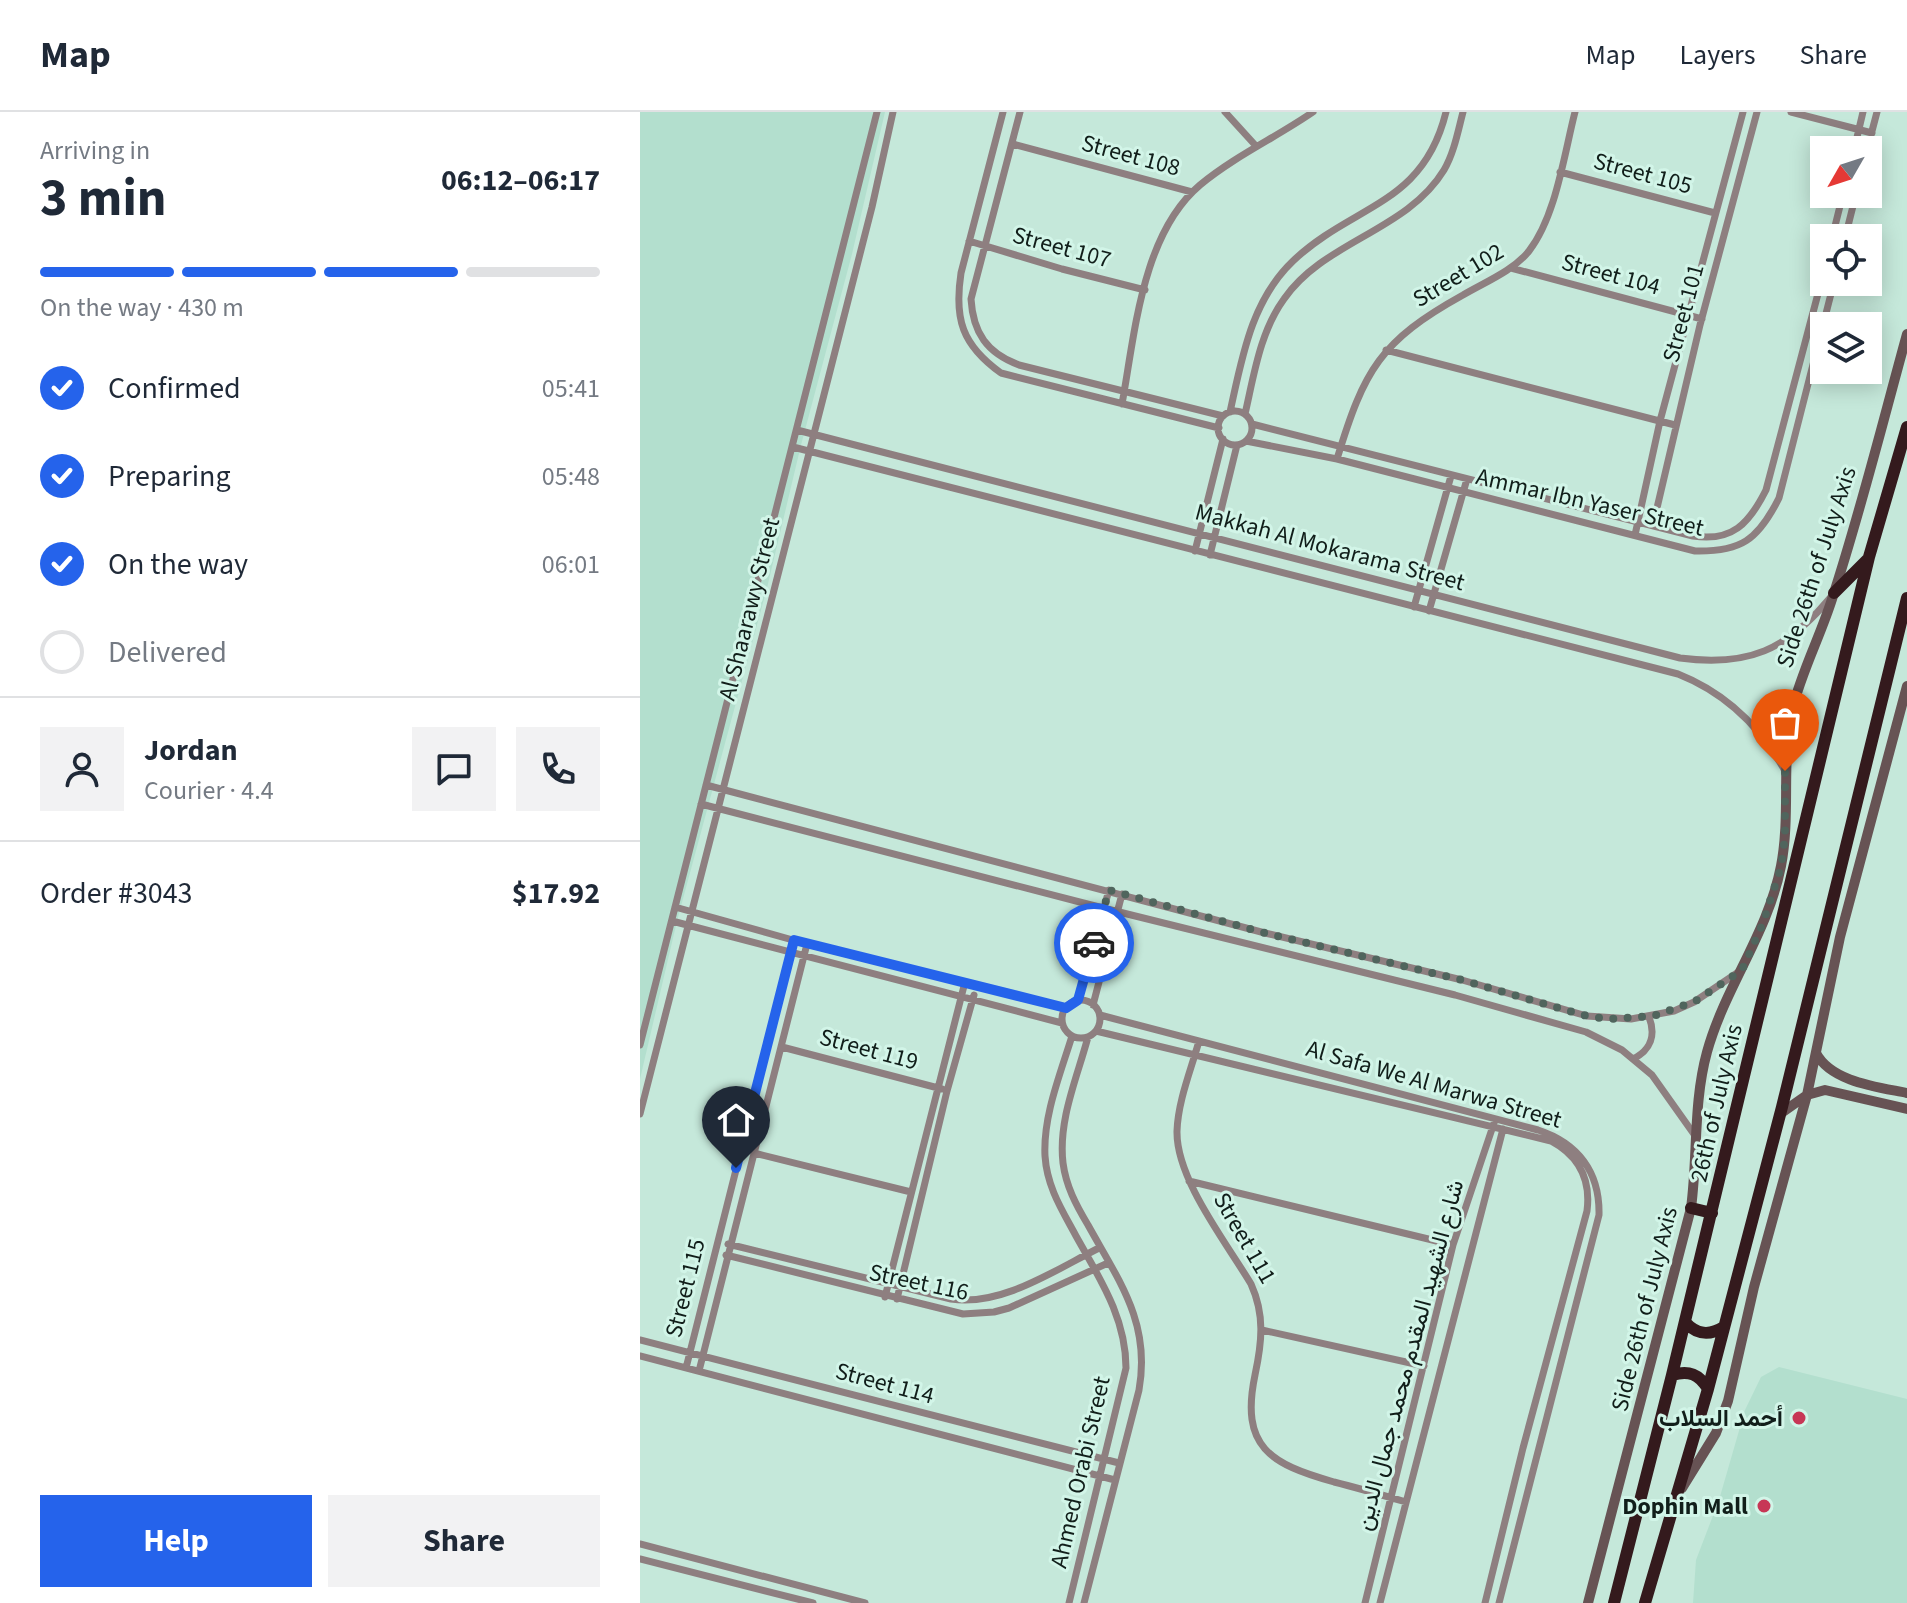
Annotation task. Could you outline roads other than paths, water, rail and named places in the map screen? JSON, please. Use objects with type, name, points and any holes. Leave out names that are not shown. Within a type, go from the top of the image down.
[{"type":"highway","name":"26th of July Axis","points":[[1614,1603],[1712,1213],[1869,557],[1907,427]]},
{"type":"highway","points":[[1834,593],[1869,557]]},
{"type":"highway","points":[[1645,1603],[1708,1389],[1780,1114],[1907,598]]},
{"type":"highway","points":[[1691,1208],[1712,1213]]},
{"type":"highway","points":[[1685,1322],[1703,1334],[1714,1333],[1724,1327]]},
{"type":"highway","points":[[1672,1375],[1683,1372],[1693,1374],[1702,1379],[1708,1389]]},
{"type":"street","name":"Al Shaarawy Street","points":[[640,1045],[877,112]]},
{"type":"street","name":"Al Shaarawy Street","points":[[640,1114],[872,207],[893,112]]},
{"type":"street","points":[[1003,112],[957,298],[960,320],[968,341],[1001,373],[1219,428]]},
{"type":"street","points":[[1020,112],[971,299],[972,317],[978,333],[995,353],[1019,365],[1227,414],[1245,414]]},
{"type":"street","points":[[1225,112],[1256,146]]},
{"type":"street","points":[[1122,404],[1145,290],[1161,236],[1175,212],[1192,192],[1256,146],[1313,112]]},
{"type":"street","points":[[1195,551],[1223,439],[1219,428],[1227,414],[1253,320],[1270,289],[1292,262],[1320,240],[1411,181],[1429,158],[1446,112]]},
{"type":"street","points":[[1223,439],[1237,445],[1246,441],[1251,433],[1252,424],[1245,414],[1268,326],[1284,298],[1305,274],[1424,196],[1445,169],[1463,112]]},
{"type":"street","name":"Street 102","points":[[1337,459],[1362,387],[1386,350],[1431,312],[1510,268],[1529,252],[1540,235],[1575,112]]},
{"type":"street","name":"Street 101","points":[[1635,535],[1660,421],[1743,112]]},
{"type":"street","name":"Street 101","points":[[1653,525],[1675,425],[1757,112]]},
{"type":"street","points":[[1791,112],[1872,133]]},
{"type":"street","points":[[1857,136],[1863,112]]},
{"type":"street","points":[[1871,136],[1877,112]]},
{"type":"street","name":"Street 108","points":[[997,135],[1192,192]]},
{"type":"street","points":[[990,161],[998,166],[1007,164]]},
{"type":"street","name":"Street 105","points":[[1560,172],[1715,213]]},
{"type":"street","points":[[1840,208],[1836,223],[1842,224]]},
{"type":"street","points":[[1368,211],[1377,228]]},
{"type":"street","name":"Street 107","points":[[969,241],[1145,290]]},
{"type":"street","name":"Street 104","points":[[1510,268],[1702,319]]},
{"type":"street","name":"Ammar Ibn Yaser Street","points":[[1252,424],[1451,476],[1715,539],[1737,529],[1755,512],[1766,490],[1818,296]]},
{"type":"street","name":"Side 26th of July Axis","points":[[1588,1603],[1691,1208],[1696,1112],[1707,1052],[1728,996],[1763,923],[1781,867],[1785,837],[1788,733],[1798,689],[1834,593],[1907,334]]},
{"type":"street","points":[[1805,346],[1810,347]]},
{"type":"street","points":[[1386,350],[1675,425]]},
{"type":"street","points":[[989,364],[995,353]]},
{"type":"street","points":[[1802,356],[1810,358]]},
{"type":"street","name":"Ammar Ibn Yaser Street","points":[[1246,441],[1337,459],[1695,551],[1721,551],[1747,542],[1767,523],[1779,498],[1810,374]]},
{"type":"street","name":"Makkah Al Mokarama Street","points":[[797,430],[1639,648],[1705,661],[1730,661],[1777,647],[1798,632],[1834,593]]},
{"type":"street","points":[[1210,555],[1237,445]]},
{"type":"street","name":"Makkah Al Mokarama Street","points":[[793,447],[1691,680],[1727,701],[1758,731],[1785,771]]},
{"type":"street","points":[[1771,472],[1784,475]]},
{"type":"street","points":[[1414,607],[1451,476]]},
{"type":"street","points":[[1429,611],[1467,479]]},
{"type":"street","points":[[1093,526],[1097,507]]},
{"type":"street","points":[[1500,629],[1504,613]]},
{"type":"street","points":[[1523,618],[1524,636]]},
{"type":"street","points":[[1524,636],[1532,620]]},
{"type":"street","points":[[1573,647],[1576,631]]},
{"type":"street","points":[[1636,664],[1639,648]]},
{"type":"street","points":[[1677,1497],[1708,1448],[1722,1417],[1807,1095],[1840,937],[1907,686]]},
{"type":"street","points":[[706,785],[1265,933],[1462,980],[1587,1016],[1609,1019],[1649,1017],[1694,1002],[1742,970]]},
{"type":"street","points":[[701,804],[1458,996],[1586,1032],[1633,1059],[1665,1090],[1696,1137]]},
{"type":"street","points":[[903,857],[907,838]]},
{"type":"street","points":[[1062,1023],[1066,1008],[1078,1000],[1109,890]]},
{"type":"street","points":[[1093,1005],[1122,894]]},
{"type":"street","points":[[675,907],[807,944],[1066,1008]]},
{"type":"street","points":[[672,921],[974,998],[1062,1023],[1072,1036],[1088,1037],[1096,1031],[1100,1015],[1093,1005],[1078,1000]]},
{"type":"street","points":[[1262,947],[1265,933]]},
{"type":"street","name":"Street 115","points":[[686,1368],[794,940]]},
{"type":"street","name":"Street 115","points":[[699,1371],[807,944]]},
{"type":"street","points":[[1458,996],[1462,980]]},
{"type":"street","points":[[885,1297],[965,982]]},
{"type":"street","points":[[897,1299],[947,1091],[977,985]]},
{"type":"street","name":"Al Safa We Al Marwa Street","points":[[1100,1015],[1496,1117],[1562,1143],[1584,1158],[1593,1175],[1599,1215],[1499,1603]]},
{"type":"street","points":[[1633,1059],[1643,1053],[1652,1039],[1653,1028],[1649,1017]]},
{"type":"street","name":"Al Safa We Al Marwa Street","points":[[1096,1031],[1562,1143],[1582,1170],[1588,1199]]},
{"type":"street","name":"Ahmed Orabi Street","points":[[1069,1603],[1124,1383],[1126,1352],[1115,1308],[1055,1198],[1045,1160],[1047,1120],[1072,1036]]},
{"type":"street","name":"Ahmed Orabi Street","points":[[1084,1603],[1139,1390],[1143,1355],[1131,1304],[1068,1186],[1063,1154],[1064,1121],[1088,1037]]},
{"type":"street","name":"Street 111","points":[[1199,1041],[1181,1106],[1177,1129],[1179,1151],[1189,1181],[1251,1284],[1258,1302],[1262,1330],[1250,1409],[1255,1432],[1267,1451],[1295,1470],[1406,1502]]},
{"type":"street","name":"Street 119","points":[[782,1047],[947,1091]]},
{"type":"street","points":[[1816,1053],[1823,1064],[1850,1078],[1907,1093]]},
{"type":"street","points":[[1847,1094],[1850,1078]]},
{"type":"street","points":[[1780,1114],[1807,1095],[1825,1090],[1907,1109]]},
{"type":"street","name":"شارع الشهيد المقدم محمد جمال الدين","points":[[1365,1603],[1453,1245],[1496,1117]]},
{"type":"street","name":"شارع الشهيد المقدم محمد جمال الدين","points":[[1380,1603],[1505,1120]]},
{"type":"street","points":[[754,1153],[911,1192]]},
{"type":"street","points":[[1189,1181],[1453,1245]]},
{"type":"street","points":[[1485,1603],[1588,1199],[1599,1200]]},
{"type":"street","name":"Street 116","points":[[718,1242],[951,1299],[981,1300],[1008,1292],[1099,1248]]},
{"type":"street","name":"Street 116","points":[[716,1252],[885,1297],[963,1314],[994,1312],[1108,1263]]},
{"type":"street","points":[[1262,1330],[1424,1366]]},
{"type":"street","name":"Street 114","points":[[640,1340],[1119,1463]]},
{"type":"street","name":"Street 114","points":[[640,1356],[1115,1480]]},
{"type":"street","points":[[1538,1392],[1551,1395]]},
{"type":"street","points":[[930,1430],[933,1417]]},
{"type":"street","points":[[640,1544],[865,1603]]},
{"type":"street","points":[[640,1559],[813,1603]]},
{"type":"street","points":[[1653,1573],[1653,1603]]},
{"type":"street","points":[[773,1591],[776,1579]]},
{"type":"place","name":"أحمد السلاب","points":[[1799,1418]]},
{"type":"place","name":"Dophin Mall","points":[[1764,1506]]}]
